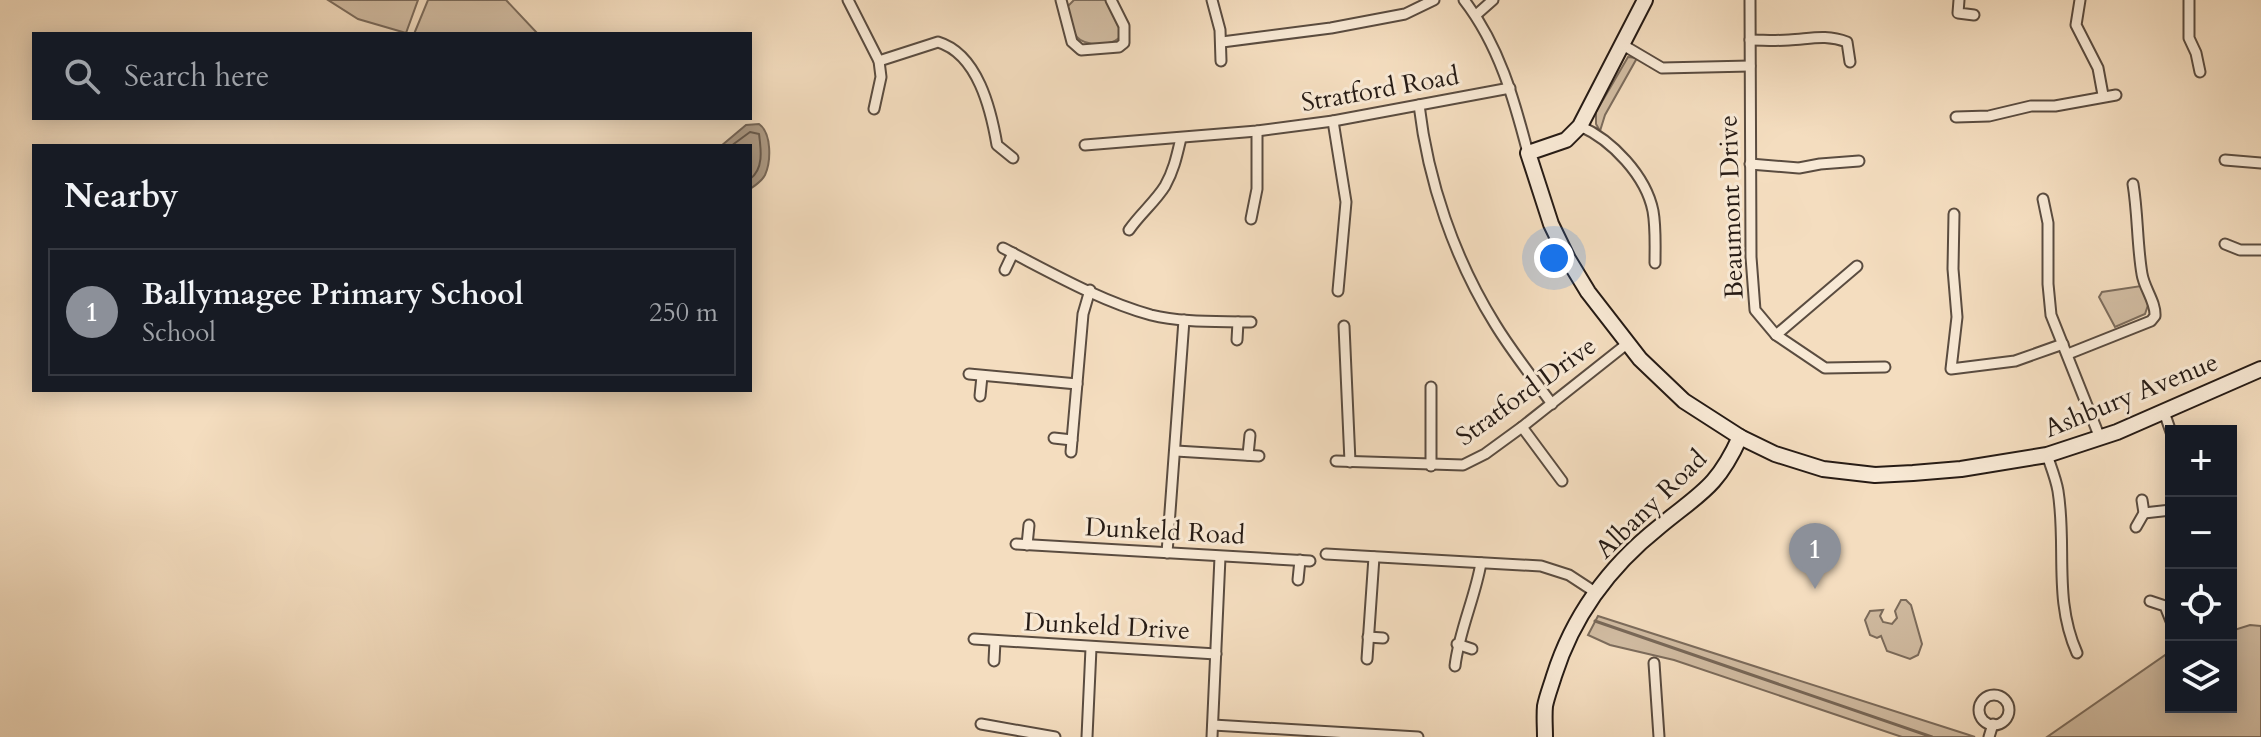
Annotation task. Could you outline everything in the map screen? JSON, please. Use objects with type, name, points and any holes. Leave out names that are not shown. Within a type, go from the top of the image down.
[{"type":"street","points":[[848,0],[879,61],[881,77],[874,109]]},
{"type":"street","points":[[1061,0],[1072,42],[1081,50],[1119,47],[1124,43],[1124,26],[1111,0]]},
{"type":"street","points":[[1212,0],[1222,42],[1221,61]]},
{"type":"street","points":[[1222,42],[1376,20],[1405,14],[1434,0]]},
{"type":"street","name":"Ashbury Avenue","points":[[1464,0],[1476,15],[1510,88],[1551,224],[1588,292],[1640,359],[1684,401],[1740,437],[1775,454],[1823,469],[1875,475],[1961,469],[2047,455],[2100,438],[2261,369]]},
{"type":"street","points":[[1476,15],[1493,0]]},
{"type":"street","points":[[1528,153],[1566,140],[1580,126],[1645,0]]},
{"type":"street","name":"Beaumont Drive","points":[[1750,0],[1751,257],[1755,310],[1776,335],[1825,368],[1885,367]]},
{"type":"street","points":[[1959,0],[1958,13],[1974,15]]},
{"type":"street","points":[[2080,0],[2076,25],[2098,68],[2103,95]]},
{"type":"street","points":[[2189,0],[2189,38],[2200,72]]},
{"type":"street","points":[[1750,40],[1820,36],[1838,39],[1847,42],[1850,62]]},
{"type":"street","points":[[879,61],[938,42],[944,44],[970,66],[992,116],[997,145],[1013,158]]},
{"type":"street","points":[[1623,45],[1662,68],[1750,66]]},
{"type":"street","name":"Stratford Road","points":[[1085,145],[1257,131],[1333,121],[1510,88]]},
{"type":"street","points":[[1956,117],[1989,116],[2031,106],[2055,106],[2116,95]]},
{"type":"street","points":[[1419,105],[1435,192],[1466,266],[1494,323],[1552,404]]},
{"type":"street","points":[[1333,121],[1346,202],[1338,291]]},
{"type":"street","points":[[1580,126],[1615,146],[1647,191],[1653,211],[1655,263]]},
{"type":"street","points":[[1251,219],[1257,189],[1257,131]]},
{"type":"street","points":[[1129,230],[1164,188],[1175,165],[1181,138]]},
{"type":"street","points":[[2225,160],[2261,163]]},
{"type":"street","points":[[1750,164],[1799,168],[1859,161]]},
{"type":"street","points":[[1954,214],[1953,269],[1957,317],[1951,369],[2015,361],[2065,349],[2151,321],[2155,316],[2155,306],[2142,274],[2139,219],[2133,184]]},
{"type":"street","points":[[2043,199],[2048,223],[2051,315],[2100,438]]},
{"type":"street","points":[[2225,244],[2240,250],[2261,250]]},
{"type":"street","points":[[1003,248],[1090,290],[1152,315],[1184,320],[1251,322]]},
{"type":"street","points":[[1005,270],[1013,253]]},
{"type":"street","points":[[1776,335],[1857,266]]},
{"type":"street","points":[[1071,452],[1083,314],[1090,290]]},
{"type":"street","points":[[1167,553],[1184,320]]},
{"type":"street","points":[[1237,340],[1238,322]]},
{"type":"street","points":[[1344,326],[1350,462]]},
{"type":"street","name":"Stratford Drive","points":[[1336,461],[1463,465],[1485,454],[1522,427],[1628,343]]},
{"type":"street","points":[[969,374],[1077,384]]},
{"type":"street","points":[[980,396],[982,376]]},
{"type":"street","points":[[1431,387],[1431,466]]},
{"type":"street","points":[[2164,412],[2169,425]]},
{"type":"street","points":[[1522,427],[1562,481]]},
{"type":"street","points":[[1176,451],[1254,456],[1250,435]]},
{"type":"street","name":"Albany Road","points":[[1545,737],[1545,704],[1560,657],[1578,617],[1595,592],[1631,552],[1659,526],[1697,499],[1722,473],[1740,437]]},
{"type":"street","points":[[1054,438],[1072,440]]},
{"type":"street","points":[[2047,455],[2058,490],[2062,608],[2077,653]]},
{"type":"street","points":[[2136,527],[2144,513],[2142,500]]},
{"type":"street","points":[[2144,513],[2165,511]]},
{"type":"street","points":[[1027,545],[1029,525]]},
{"type":"street","name":"Dunkeld Road","points":[[1016,544],[1305,560],[1298,580]]},
{"type":"street","points":[[1326,554],[1541,566],[1569,575],[1595,592]]},
{"type":"street","points":[[1212,737],[1220,557]]},
{"type":"street","points":[[1367,659],[1374,557]]},
{"type":"street","points":[[1455,666],[1457,644],[1473,601],[1481,563]]},
{"type":"street","points":[[2150,601],[2165,603]]},
{"type":"street","points":[[1368,637],[1383,638]]},
{"type":"street","name":"Dunkeld Drive","points":[[974,639],[1216,654]]},
{"type":"street","name":"Dunkeld Drive","points":[[994,661],[995,641]]},
{"type":"street","points":[[1457,644],[1472,649]]},
{"type":"street","points":[[1087,737],[1091,648]]},
{"type":"street","points":[[1654,663],[1660,737]]},
{"type":"street","points":[[1989,737],[1993,724]]},
{"type":"street","points":[[1213,725],[1418,737]]},
{"type":"street","points":[[988,729],[1055,737]]},
{"type":"shaded area","points":[[328,0],[418,0],[406,32],[358,19]]},
{"type":"shaded area","points":[[428,0],[506,0],[536,32],[415,32]]},
{"type":"shaded area","points":[[1074,0],[1106,0],[1120,30],[1119,38],[1101,44],[1079,39],[1073,30],[1067,7]]},
{"type":"shaded area","points":[[1628,57],[1637,58],[1605,115],[1600,131],[1596,124],[1596,112]]},
{"type":"shaded area","points":[[2141,286],[2148,305],[2145,314],[2115,327],[2099,297],[2102,292]]},
{"type":"shaded area","points":[[1901,600],[1911,605],[1922,644],[1918,655],[1910,659],[1887,651],[1881,636],[1870,635],[1865,620],[1870,611],[1883,610],[1880,616],[1883,622],[1892,624],[1897,618],[1895,611]]},
{"type":"shaded area","points":[[1598,616],[1975,737],[1902,737],[1674,660],[1610,645],[1588,635]]},
{"type":"shaded area","points":[[2250,625],[2261,626],[2261,737],[2047,737],[2165,655],[2165,713],[2237,713],[2237,629]]},
{"type":"water","points":[[759,124],[763,128],[769,148],[764,177],[752,188],[752,144],[723,144],[746,125]]},
{"type":"waterway","points":[[1595,621],[1932,737]]},
{"type":"place","name":"Ballymagee Primary School","points":[[1815,589]]}]
